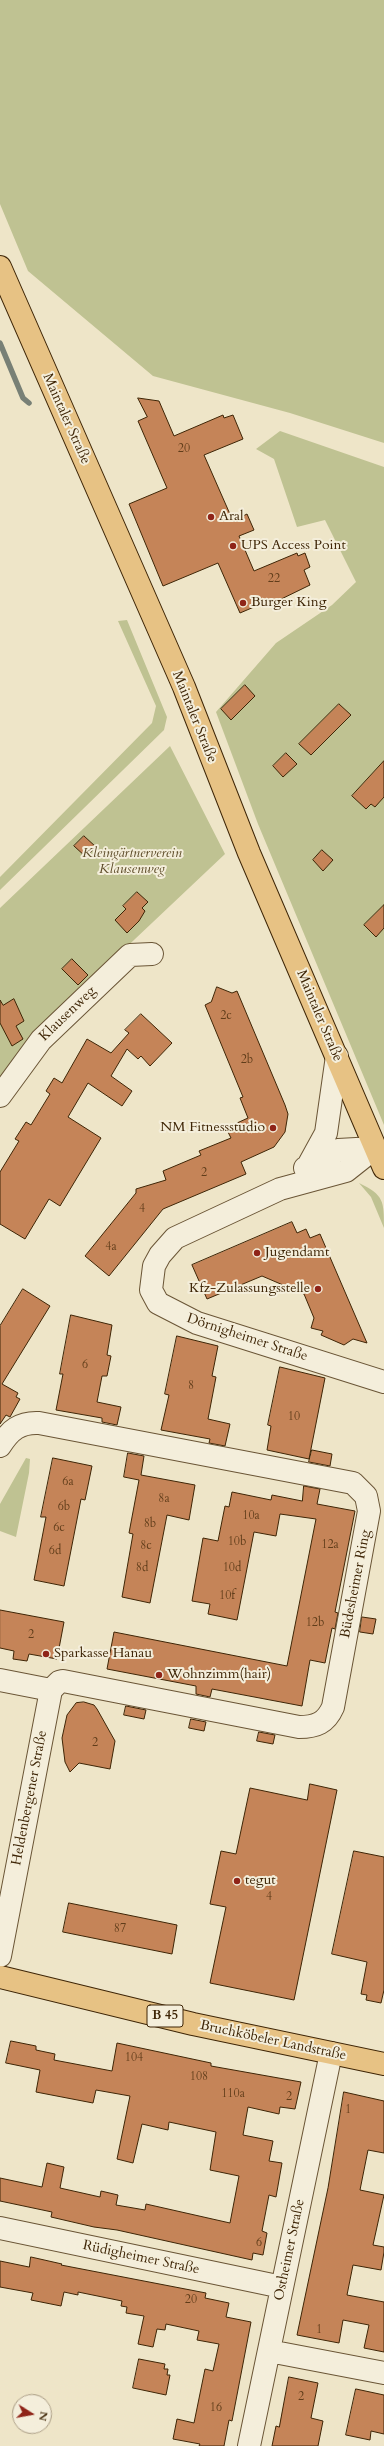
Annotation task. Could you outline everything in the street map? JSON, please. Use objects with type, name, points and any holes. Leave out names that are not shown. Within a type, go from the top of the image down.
[{"type":"main road","name":"Maintaler Straße","points":[[0,267],[184,687],[246,846],[384,1168]]},
{"type":"main road","name":"Bruchköbeler Landstraße","points":[[0,1977],[193,2024],[384,2064]]},
{"type":"street","name":"Klausenweg","points":[[0,1096],[41,1040],[130,954],[152,954]]},
{"type":"street","name":"Dörnigheimer Straße","points":[[309,1164],[326,1133],[337,1056]]},
{"type":"street","name":"Dörnigheimer Straße","points":[[280,1189],[309,1164],[338,1150],[376,1148]]},
{"type":"street","name":"Dörnigheimer Straße","points":[[376,1148],[346,1171],[280,1189],[175,1238],[160,1255],[154,1266],[151,1281],[153,1296],[166,1309],[197,1324],[384,1382]]},
{"type":"street","name":"Büdesheimer Ring","points":[[0,1446],[14,1428],[29,1423],[39,1423],[353,1483],[361,1489],[368,1502],[369,1511],[333,1707],[328,1717],[320,1724],[310,1727],[298,1727],[63,1681],[59,1682],[51,1690]]},
{"type":"street","points":[[0,1680],[51,1690]]},
{"type":"street","name":"Heldenbergener Straße","points":[[0,1956],[5,1913],[51,1690]]},
{"type":"street","name":"Ostheimer Straße","points":[[249,2446],[331,2053]]},
{"type":"street","name":"Rüdigheimer Straße","points":[[0,2228],[282,2287]]},
{"type":"street","points":[[269,2351],[384,2373]]},
{"type":"green space","points":[[0,0],[384,0],[384,443],[290,413],[153,376],[28,271],[0,204]]},
{"type":"green space","points":[[280,431],[384,467],[384,1125],[258,824],[216,712],[276,643],[332,605],[356,582],[325,520],[297,527],[274,459],[256,449]]},
{"type":"green space","points":[[127,620],[167,717],[164,730],[0,890],[0,877],[152,723],[156,706],[118,621]]},
{"type":"green space","name":"Kleingärtnerverein Klausenweg","points":[[170,746],[225,854],[26,1042],[0,1081],[0,908]]},
{"type":"green space","points":[[359,1183],[373,1191],[381,1200],[384,1211],[384,1228],[371,1197]]},
{"type":"green space","points":[[26,1458],[30,1459],[29,1473],[16,1537],[0,1531],[0,1504]]},
{"type":"building","points":[[138,398],[159,401],[174,436],[223,415],[224,418],[233,415],[243,439],[204,455],[233,521],[247,514],[254,530],[239,536],[254,571],[297,553],[298,556],[305,553],[310,567],[304,570],[310,585],[269,605],[262,607],[261,604],[240,613],[218,563],[163,586],[129,504],[167,488],[138,421],[147,417]]},
{"type":"building","points":[[245,685],[255,696],[231,720],[221,709]]},
{"type":"building","points":[[339,704],[351,715],[311,755],[299,744]]},
{"type":"building","points":[[286,753],[297,764],[283,777],[273,766]]},
{"type":"building","points":[[384,761],[384,797],[375,807],[371,804],[366,809],[352,796]]},
{"type":"building","points":[[84,836],[96,847],[86,857],[74,846]]},
{"type":"building","points":[[322,850],[333,860],[323,871],[313,860]]},
{"type":"building","points":[[137,892],[148,902],[142,908],[145,911],[139,921],[127,933],[115,920],[126,909],[123,906]]},
{"type":"building","points":[[384,905],[384,928],[376,937],[364,925]]},
{"type":"building","points":[[72,959],[88,975],[78,985],[62,969]]},
{"type":"building","points":[[217,987],[232,993],[237,991],[285,1105],[288,1114],[285,1132],[274,1147],[241,1162],[246,1174],[163,1209],[109,1276],[85,1256],[136,1193],[136,1189],[166,1180],[163,1171],[201,1155],[199,1151],[231,1138],[226,1128],[248,1118],[240,1098],[243,1097],[205,1005],[211,1002]]},
{"type":"building","points":[[14,999],[24,1021],[16,1026],[23,1039],[12,1046],[0,1023],[0,1000],[3,1005]]},
{"type":"building","points":[[141,1014],[172,1043],[150,1066],[141,1056],[138,1059],[127,1049],[111,1076],[132,1091],[122,1106],[88,1083],[68,1117],[101,1138],[60,1206],[49,1199],[25,1239],[0,1224],[0,1172],[19,1141],[15,1139],[26,1122],[31,1125],[50,1094],[46,1091],[54,1078],[62,1083],[87,1039],[111,1053],[129,1033],[125,1030]]},
{"type":"building","points":[[292,1222],[297,1233],[306,1229],[310,1238],[320,1234],[367,1343],[353,1339],[344,1345],[321,1335],[323,1331],[311,1328],[314,1318],[304,1294],[262,1276],[207,1299],[192,1265]]},
{"type":"building","points":[[23,1289],[50,1306],[2,1384],[18,1393],[16,1397],[20,1399],[10,1417],[6,1415],[0,1424],[0,1326]]},
{"type":"building","points":[[71,1315],[112,1325],[107,1355],[111,1356],[107,1376],[102,1376],[97,1402],[121,1407],[117,1425],[102,1422],[102,1418],[56,1410],[63,1374],[60,1374]]},
{"type":"building","points":[[177,1336],[218,1346],[212,1376],[216,1377],[208,1419],[230,1424],[225,1446],[209,1443],[210,1439],[161,1430],[169,1395],[165,1394]]},
{"type":"building","points":[[280,1367],[325,1378],[309,1459],[267,1450],[271,1426],[268,1425]]},
{"type":"building","points":[[312,1450],[332,1454],[330,1466],[309,1462]]},
{"type":"building","points":[[128,1453],[144,1456],[141,1475],[195,1485],[189,1520],[167,1515],[150,1603],[122,1597],[133,1534],[129,1533],[139,1480],[124,1477]]},
{"type":"building","points":[[53,1458],[92,1466],[85,1500],[81,1499],[64,1586],[34,1580],[46,1517],[41,1517]]},
{"type":"building","points":[[304,1486],[320,1489],[317,1504],[355,1511],[335,1612],[338,1613],[335,1629],[332,1628],[325,1663],[310,1660],[302,1706],[212,1689],[210,1697],[196,1694],[196,1686],[107,1669],[114,1632],[287,1666],[316,1519],[280,1514],[276,1536],[254,1532],[237,1620],[208,1614],[210,1604],[192,1601],[203,1538],[218,1541],[225,1506],[229,1507],[232,1492],[271,1500],[272,1495],[302,1501]]},
{"type":"building","points":[[0,1610],[64,1622],[57,1659],[29,1654],[27,1661],[13,1659],[14,1651],[0,1648]]},
{"type":"building","points":[[362,1617],[376,1619],[373,1634],[360,1632]]},
{"type":"building","points":[[84,1702],[94,1705],[115,1741],[110,1769],[79,1763],[70,1772],[65,1762],[62,1738],[67,1715],[76,1703]]},
{"type":"building","points":[[126,1706],[146,1710],[144,1719],[124,1715]]},
{"type":"building","points":[[191,1719],[206,1722],[204,1731],[189,1728]]},
{"type":"building","points":[[259,1732],[275,1735],[273,1744],[257,1741]]},
{"type":"building","points":[[310,1784],[337,1790],[294,2000],[210,1983],[226,1907],[210,1904],[221,1851],[236,1854],[250,1788],[307,1800]]},
{"type":"building","points":[[354,1851],[384,1857],[384,1990],[381,2003],[366,2000],[367,1995],[361,1994],[367,1962],[332,1954]]},
{"type":"building","points":[[69,1903],[177,1925],[172,1954],[63,1932]]},
{"type":"building","points":[[11,2041],[36,2046],[36,2050],[55,2054],[54,2060],[112,2071],[117,2043],[211,2063],[211,2066],[301,2082],[295,2109],[280,2107],[279,2114],[248,2107],[243,2135],[273,2141],[269,2161],[282,2163],[276,2197],[269,2195],[262,2231],[267,2233],[263,2255],[253,2253],[252,2260],[51,2217],[52,2212],[0,2201],[0,2178],[42,2187],[47,2163],[64,2167],[60,2188],[100,2197],[101,2191],[118,2195],[116,2205],[145,2210],[146,2204],[230,2223],[239,2176],[210,2170],[216,2132],[169,2122],[168,2130],[142,2124],[133,2163],[117,2159],[130,2096],[96,2090],[93,2103],[36,2092],[40,2070],[6,2063]]},
{"type":"building","points":[[344,2092],[384,2101],[384,2153],[368,2150],[360,2190],[384,2195],[373,2245],[384,2247],[381,2270],[353,2265],[347,2295],[384,2302],[384,2352],[364,2348],[369,2325],[343,2320],[339,2343],[297,2335],[328,2188]]},
{"type":"building","points":[[31,2257],[62,2264],[61,2265],[206,2293],[205,2298],[229,2303],[226,2317],[251,2322],[232,2421],[229,2420],[224,2446],[199,2446],[200,2444],[173,2439],[177,2419],[194,2423],[205,2369],[213,2371],[219,2344],[197,2340],[199,2331],[166,2324],[165,2330],[157,2329],[153,2347],[138,2344],[144,2316],[126,2313],[127,2307],[121,2306],[122,2301],[78,2292],[78,2295],[64,2292],[61,2306],[31,2300],[33,2293],[0,2287],[0,2261],[29,2267]]},
{"type":"building","points":[[139,2359],[165,2364],[164,2369],[168,2369],[167,2375],[170,2375],[166,2395],[133,2388]]},
{"type":"building","points":[[289,2377],[318,2383],[311,2418],[323,2421],[318,2446],[272,2446],[276,2426],[279,2427]]},
{"type":"building","points":[[356,2389],[384,2395],[384,2434],[371,2431],[370,2440],[346,2435]]},
{"type":"waterway","points":[[0,343],[23,398],[29,403]]},
{"type":"place","name":"Aral","points":[[211,517]]},
{"type":"place","name":"UPS Access Point","points":[[233,546]]},
{"type":"place","name":"Burger King","points":[[243,603]]},
{"type":"place","name":"NM Fitnessstudio","points":[[273,1128]]},
{"type":"place","name":"Jugendamt","points":[[257,1253]]},
{"type":"place","name":"Kfz-Zulassungsstelle","points":[[318,1289]]},
{"type":"place","name":"Sparkasse Hanau","points":[[46,1654]]},
{"type":"place","name":"Wohnzimm(hair)","points":[[159,1675]]},
{"type":"place","name":"tegut","points":[[237,1881]]}]
